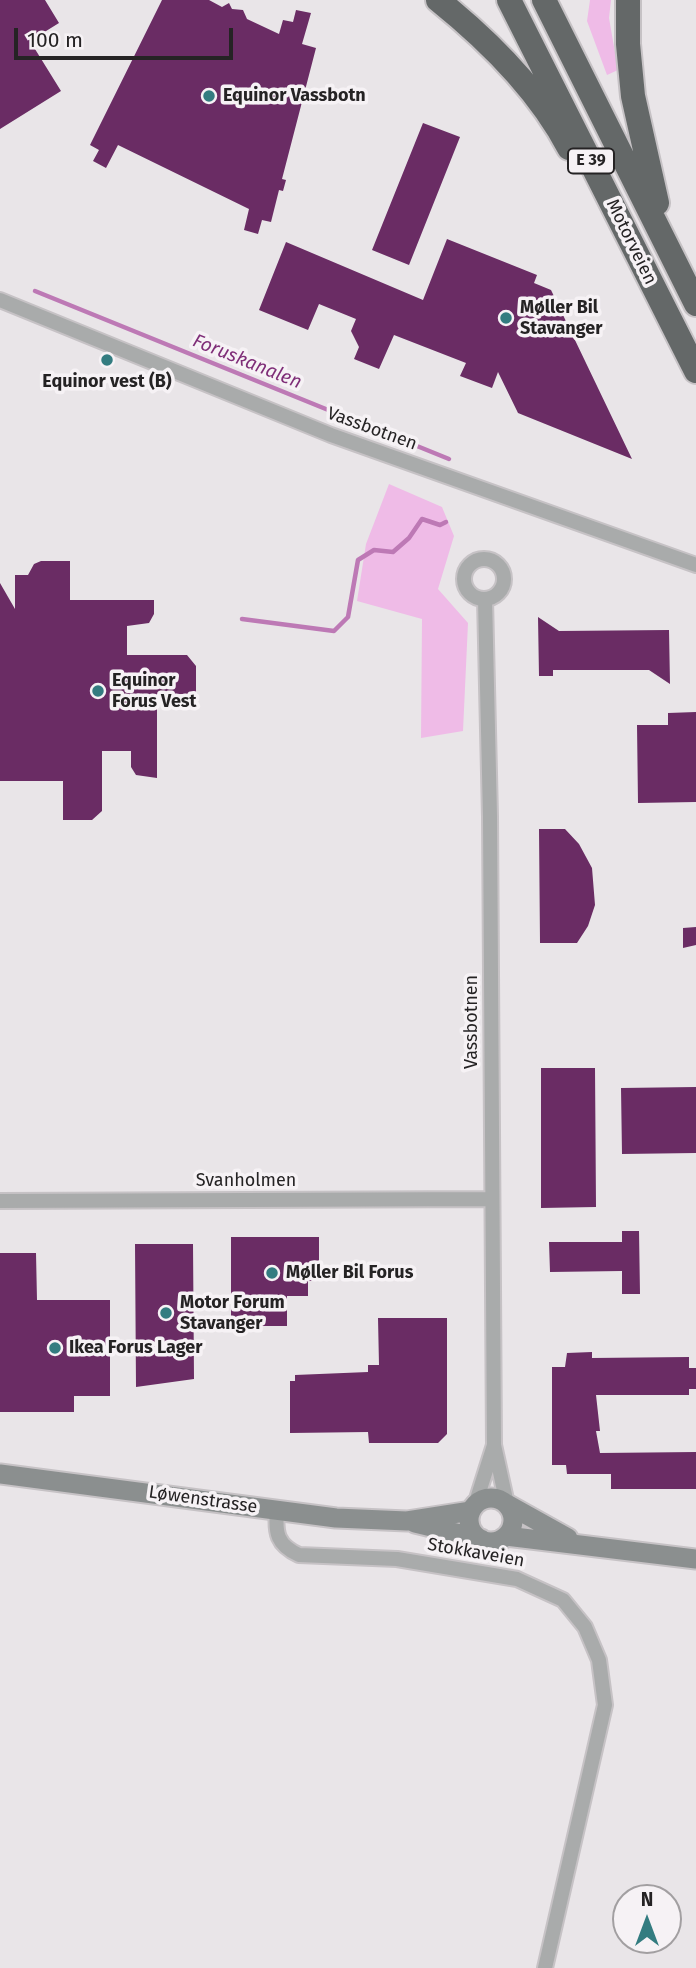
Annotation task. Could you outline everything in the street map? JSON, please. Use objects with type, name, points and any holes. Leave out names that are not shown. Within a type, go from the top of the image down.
[{"type":"highway","name":"E 39","points":[[438,0],[493,48],[561,132],[640,281],[671,323]]},
{"type":"highway","name":"Motorveien","points":[[509,0],[696,371]]},
{"type":"highway","name":"Motorveien","points":[[544,0],[696,304]]},
{"type":"highway","name":"E 39","points":[[628,0],[628,44],[633,96],[661,230]]},
{"type":"main road","name":"Løwenstrasse","points":[[0,1474],[336,1518],[407,1521],[481,1539]]},
{"type":"main road","points":[[575,1542],[525,1511],[494,1498],[473,1508],[470,1527],[481,1539],[489,1542],[506,1536],[575,1542],[609,1550],[696,1559]]},
{"type":"main road","points":[[506,1536],[513,1520],[507,1504]]},
{"type":"main road","name":"Løwenstrasse","points":[[407,1521],[473,1508]]},
{"type":"street","name":"Vassbotnen","points":[[0,300],[331,435],[696,565]]},
{"type":"street","name":"Vassbotnen","points":[[485,599],[490,817],[494,1445],[507,1504]]},
{"type":"street","name":"Svanholmen","points":[[0,1201],[492,1199]]},
{"type":"street","name":"Vassbotnen","points":[[473,1508],[494,1445]]},
{"type":"street","name":"Stokkaveien","points":[[277,1511],[278,1537],[286,1549],[299,1555],[384,1558],[517,1579],[563,1600],[585,1627],[602,1671],[605,1705],[545,1968]]},
{"type":"shaded area","points":[[590,0],[611,0],[609,18],[618,70],[607,75],[587,21]]},
{"type":"shaded area","points":[[389,484],[442,507],[454,536],[438,589],[468,623],[463,731],[421,738],[422,619],[357,601],[366,544]]},
{"type":"building","points":[[0,0],[45,0],[59,23],[30,41],[61,91],[0,129]]},
{"type":"building","name":"Equinor Vassbotn","points":[[162,0],[209,0],[222,7],[229,3],[232,9],[243,10],[247,19],[279,34],[283,20],[293,22],[296,10],[311,13],[302,44],[316,48],[282,179],[286,180],[283,191],[279,190],[271,222],[262,220],[258,234],[244,230],[249,209],[118,145],[106,168],[93,161],[99,150],[90,145]]},
{"type":"building","points":[[423,123],[460,137],[409,265],[372,250]]},
{"type":"building","points":[[447,239],[537,275],[534,283],[551,290],[632,459],[518,413],[498,372],[492,388],[460,376],[466,363],[394,335],[379,369],[354,359],[359,347],[351,331],[356,319],[319,304],[308,330],[259,310],[286,242],[423,300]]},
{"type":"building","name":"Equinor Forus Vest","points":[[41,561],[70,561],[70,600],[154,600],[154,614],[149,623],[127,626],[127,655],[187,655],[196,666],[196,694],[157,694],[157,778],[136,775],[131,767],[131,751],[102,751],[102,811],[92,820],[63,820],[63,781],[0,781],[0,583],[15,609],[15,575],[28,575],[34,564]]},
{"type":"building","points":[[538,617],[559,631],[669,630],[670,684],[649,670],[553,670],[553,676],[539,676]]},
{"type":"building","points":[[696,712],[696,802],[638,803],[637,725],[668,725],[668,713]]},
{"type":"building","points":[[539,829],[565,829],[579,844],[592,868],[595,905],[588,926],[577,943],[540,943]]},
{"type":"building","points":[[696,927],[696,945],[683,948],[683,928]]},
{"type":"building","points":[[541,1068],[595,1068],[596,1207],[541,1208]]},
{"type":"building","points":[[696,1087],[696,1153],[622,1154],[621,1088]]},
{"type":"building","points":[[622,1231],[639,1231],[640,1294],[622,1294],[622,1271],[550,1272],[549,1242],[622,1242]]},
{"type":"building","points":[[231,1237],[319,1237],[319,1281],[308,1281],[308,1296],[287,1296],[287,1326],[231,1326]]},
{"type":"building","points":[[135,1244],[193,1244],[194,1379],[136,1387]]},
{"type":"building","name":"Ikea Forus Lager","points":[[0,1253],[36,1253],[37,1300],[110,1300],[110,1396],[74,1396],[74,1412],[0,1412]]},
{"type":"building","points":[[378,1318],[447,1318],[447,1434],[438,1443],[369,1443],[368,1432],[290,1433],[290,1381],[295,1381],[295,1375],[368,1372],[368,1365],[379,1365]]},
{"type":"building","points":[[592,1352],[592,1358],[689,1357],[689,1368],[696,1368],[696,1389],[689,1389],[689,1395],[596,1395],[600,1431],[596,1431],[600,1453],[696,1452],[696,1489],[611,1489],[611,1474],[567,1474],[566,1465],[552,1465],[552,1367],[565,1367],[567,1353]]},
{"type":"waterway","name":"Foruskanalen","points":[[35,291],[449,459]]},
{"type":"waterway","points":[[242,619],[334,631],[348,617],[358,560],[374,550],[393,552],[409,538],[422,519],[440,525],[446,522]]},
{"type":"place","name":"Equinor Vassbotn","points":[[209,96]]},
{"type":"place","name":"Møller Bil Stavanger","points":[[506,318]]},
{"type":"place","name":"Equinor vest (B)","points":[[107,360]]},
{"type":"place","name":"Equinor Forus Vest","points":[[98,691]]},
{"type":"place","name":"Møller Bil Forus","points":[[272,1273]]},
{"type":"place","name":"Motor Forum Stavanger","points":[[166,1313]]},
{"type":"place","name":"Ikea Forus Lager","points":[[55,1348]]}]
